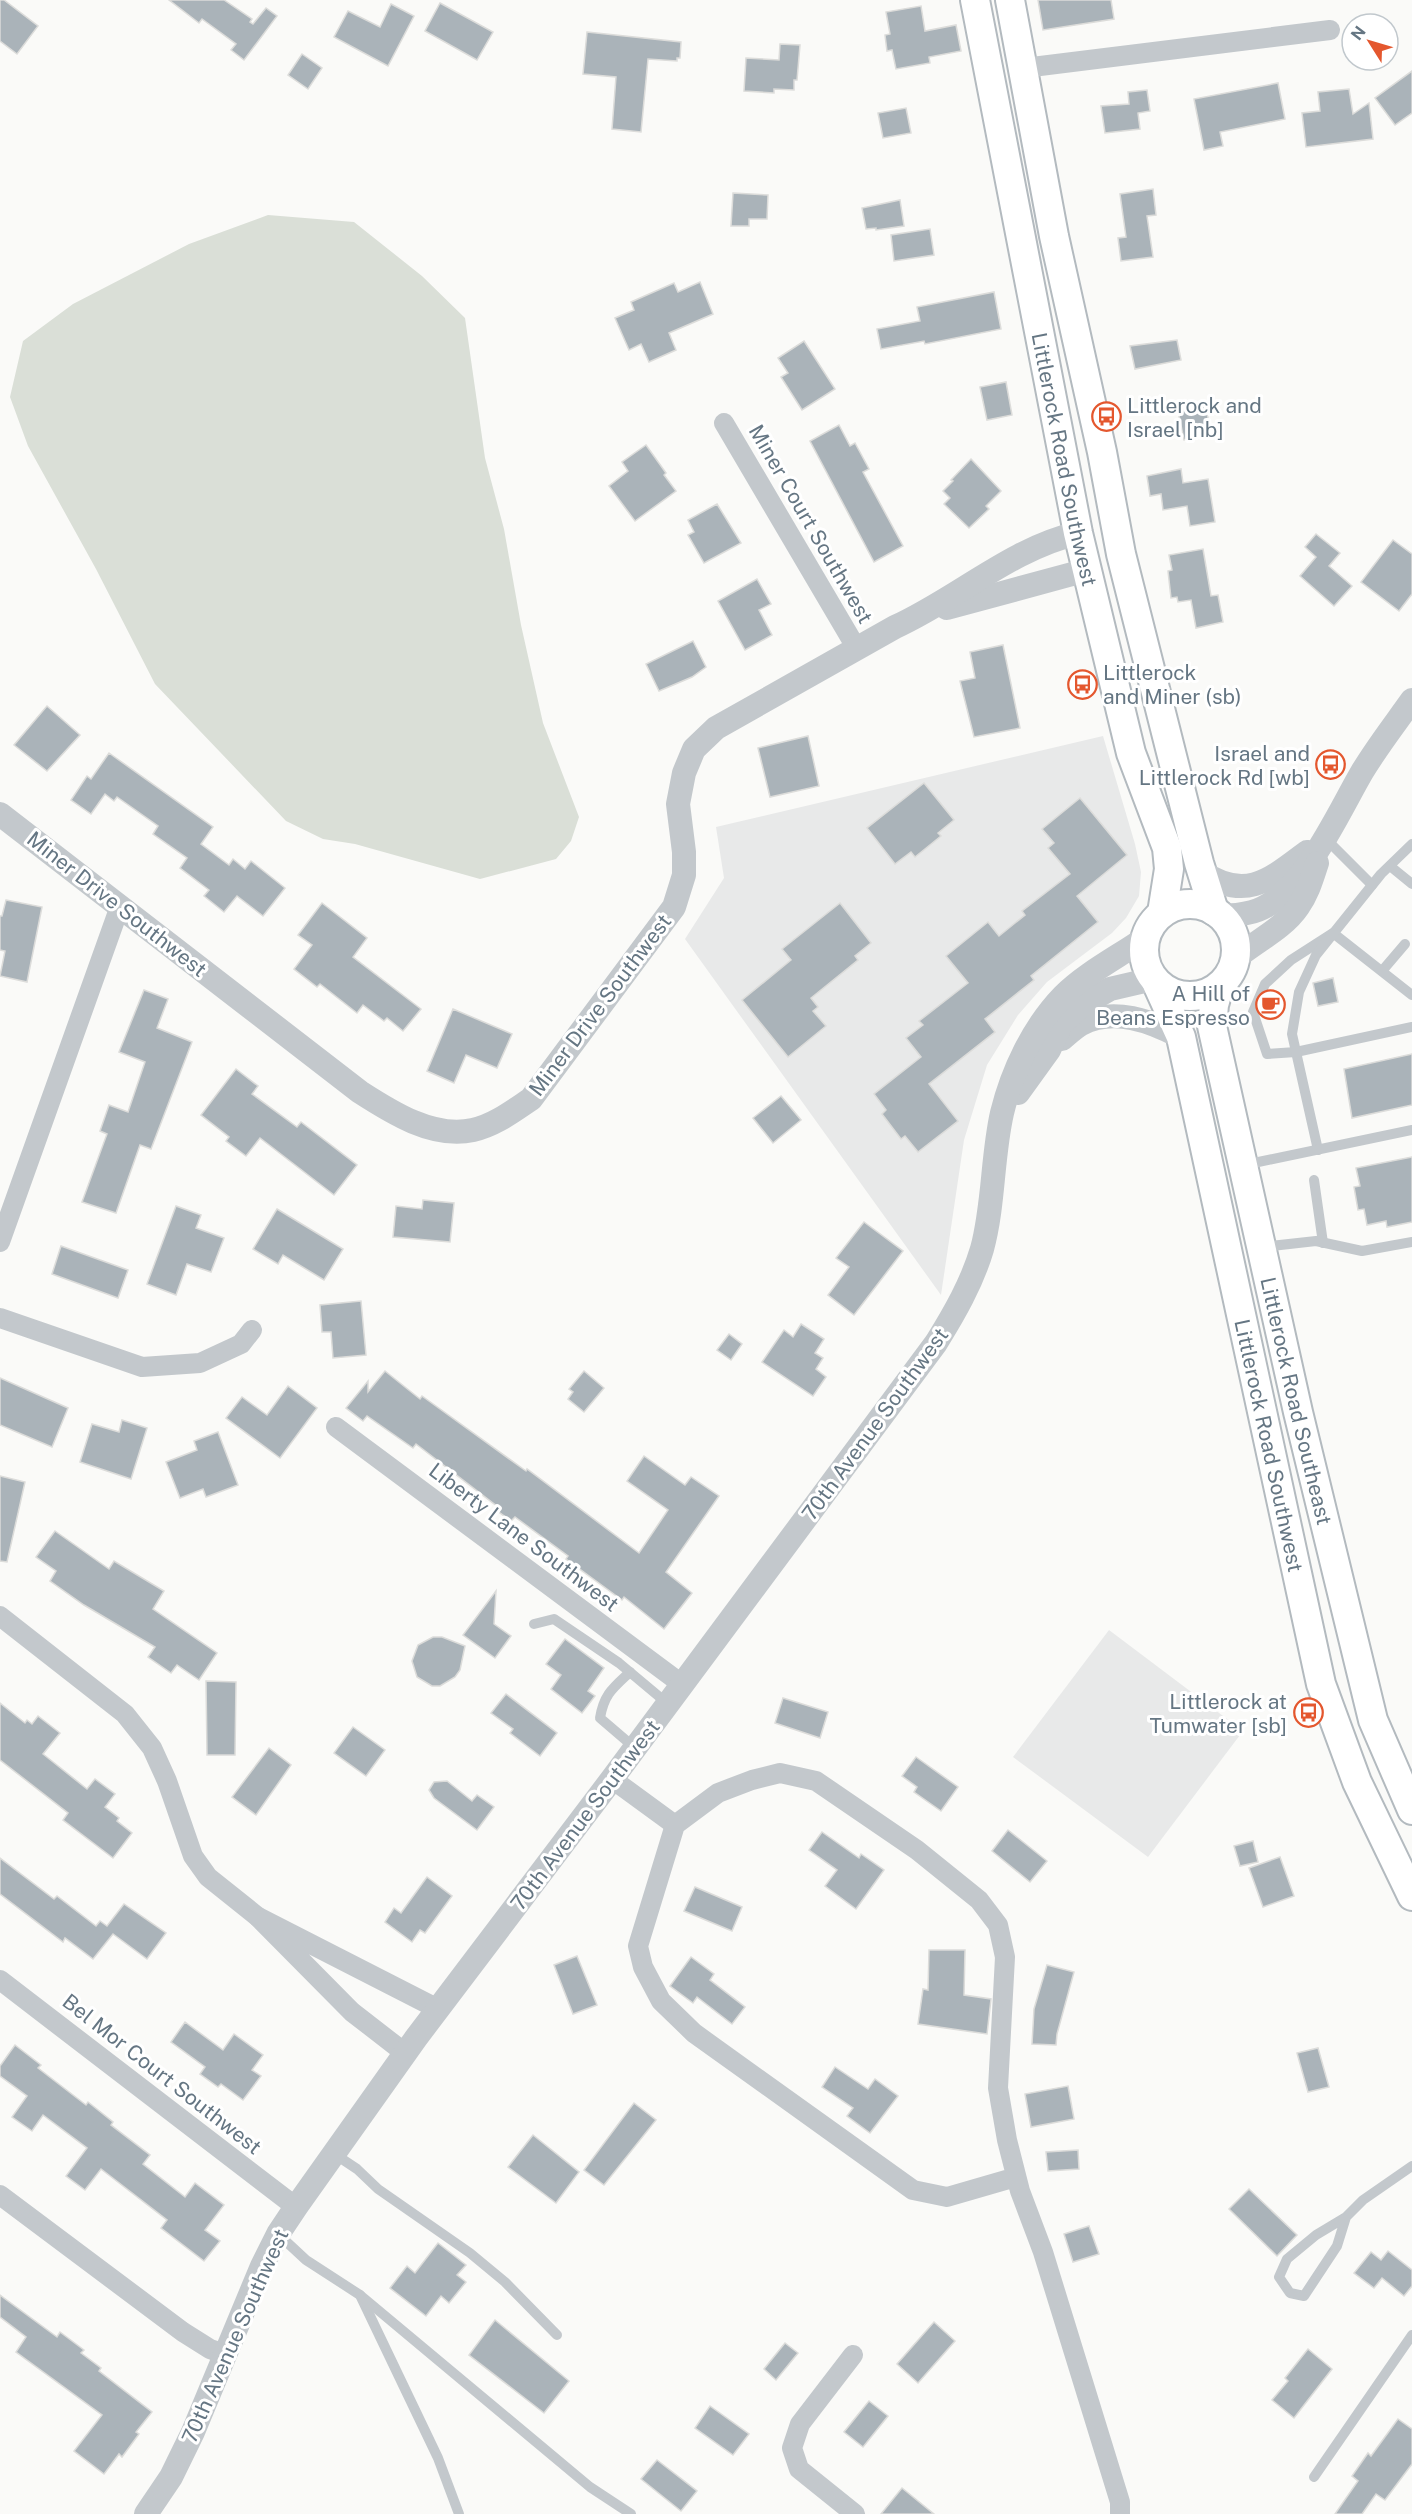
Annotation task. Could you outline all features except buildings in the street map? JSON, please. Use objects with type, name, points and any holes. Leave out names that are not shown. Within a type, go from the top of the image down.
[{"type":"main road","name":"Littlerock Road Southwest","points":[[975,0],[1086,570],[1131,753],[1167,848],[1170,869],[1161,914]]},
{"type":"main road","name":"Littlerock Road Southwest","points":[[1010,0],[1054,236],[1102,452],[1121,554],[1202,872],[1218,913]]},
{"type":"main road","points":[[1187,904],[1202,905],[1218,913],[1234,935],[1236,958],[1230,974],[1219,987],[1204,995],[1187,997],[1171,993],[1155,981],[1146,967],[1143,952],[1145,938],[1151,924],[1161,914],[1174,907],[1187,904]]},
{"type":"main road","name":"Littlerock Road Southwest","points":[[1155,981],[1181,1037],[1321,1684],[1357,1782],[1412,1896]]},
{"type":"main road","name":"Littlerock Road Southeast","points":[[1219,987],[1212,1026],[1298,1412],[1373,1720],[1412,1810]]},
{"type":"street","points":[[1024,68],[1330,30]]},
{"type":"street","name":"Miner Court Southwest","points":[[724,423],[857,649]]},
{"type":"street","name":"Miner Drive Southwest","points":[[0,814],[360,1092],[418,1125],[452,1130],[472,1130],[502,1118],[531,1099],[674,907],[684,874],[684,852],[678,804],[684,773],[694,749],[716,728],[916,617],[1023,553],[1078,532]]},
{"type":"street","name":"Miner Drive Southwest","points":[[916,617],[1086,570]]},
{"type":"street","points":[[1218,913],[1241,915],[1258,910],[1282,895],[1326,838],[1363,771],[1412,700]]},
{"type":"street","points":[[1202,872],[1226,885],[1260,884],[1270,880],[1326,838]]},
{"type":"street","points":[[1236,958],[1284,923],[1298,908],[1308,890],[1326,838]]},
{"type":"street","points":[[0,1242],[120,906]]},
{"type":"street","name":"70th Avenue Southwest","points":[[146,2514],[171,2477],[278,2235],[332,2152],[683,1685],[936,1343],[958,1308],[982,1248],[1002,1113],[1021,1058],[1040,1026],[1063,997],[1084,979],[1145,938]]},
{"type":"street","name":"70th Avenue Southwest","points":[[1002,1113],[1049,1050],[1061,1024],[1095,996],[1128,983],[1155,981]]},
{"type":"street","points":[[1049,1050],[1081,1024],[1115,1017],[1132,1017],[1156,1024],[1181,1037]]},
{"type":"street","points":[[0,1318],[142,1367],[200,1363],[241,1344],[252,1330]]},
{"type":"street","name":"Liberty Lane Southwest","points":[[336,1427],[683,1685]]},
{"type":"street","points":[[0,1616],[125,1714],[152,1748],[167,1780],[193,1856],[208,1877],[258,1917],[352,2013],[405,2053]]},
{"type":"street","points":[[1016,2177],[947,2197],[913,2190],[693,2034],[661,2001],[643,1967],[638,1946],[675,1826],[718,1793],[752,1780],[780,1773],[816,1781],[917,1850],[979,1900],[998,1925],[1005,1956],[998,2088],[1016,2177],[1043,2252],[1120,2502],[1120,2514]]},
{"type":"street","points":[[612,1779],[675,1826]]},
{"type":"street","points":[[258,1917],[438,2009]]},
{"type":"street","name":"Bel Mor Court Southwest","points":[[0,1980],[296,2207]]},
{"type":"street","points":[[0,2195],[183,2332],[210,2349],[224,2354]]},
{"type":"street","points":[[853,2355],[800,2424],[792,2448],[800,2469],[855,2514]]},
{"type":"lane","points":[[1326,838],[1372,885]]},
{"type":"lane","points":[[1318,1150],[1292,1034],[1299,992],[1316,955],[1372,885],[1412,844]]},
{"type":"lane","points":[[1390,866],[1412,884]]},
{"type":"lane","points":[[1333,933],[1412,994]]},
{"type":"lane","points":[[1333,933],[1291,960],[1265,984],[1253,1012],[1267,1054],[1296,1052],[1412,1027]]},
{"type":"lane","points":[[1382,971],[1405,944]]},
{"type":"lane","points":[[1244,1165],[1412,1130]]},
{"type":"lane","points":[[1314,1180],[1323,1243]]},
{"type":"lane","points":[[1262,1248],[1316,1241],[1362,1251],[1412,1242]]},
{"type":"lane","points":[[534,1624],[554,1619],[630,1672],[668,1704]]},
{"type":"lane","points":[[630,1672],[609,1691],[603,1702],[600,1718],[635,1748]]},
{"type":"lane","points":[[332,2152],[357,2169],[378,2189],[470,2253],[505,2282],[557,2335]]},
{"type":"lane","points":[[1346,2217],[1337,2246],[1309,2290],[1304,2296],[1290,2293],[1279,2277],[1287,2259],[1316,2235],[1346,2217],[1363,2200],[1412,2166]]},
{"type":"lane","points":[[278,2235],[306,2260],[360,2295],[590,2487],[631,2514]]},
{"type":"lane","points":[[360,2295],[438,2458],[459,2514]]},
{"type":"lane","points":[[1314,2477],[1412,2335]]},
{"type":"shaded area","points":[[268,215],[354,222],[422,276],[465,318],[485,458],[504,529],[521,625],[543,723],[579,817],[571,841],[556,859],[480,879],[355,844],[323,839],[286,821],[155,684],[96,569],[28,446],[10,397],[23,341],[73,304],[189,244]]},
{"type":"shaded area","points":[[1103,736],[1135,844],[1141,872],[1139,896],[1126,918],[1112,933],[1047,982],[1018,1015],[987,1065],[964,1140],[941,1295],[685,939],[724,878],[716,827]]},
{"type":"shaded area","points":[[1109,1630],[1243,1731],[1148,1857],[1013,1757]]},
{"type":"place","name":"Littlerock and Israel [nb]","points":[[1106,417]]},
{"type":"place","name":"Littlerock and Miner (sb)","points":[[1082,684]]},
{"type":"place","name":"Israel and Littlerock Rd [wb]","points":[[1331,765]]},
{"type":"place","name":"A Hill of Beans Espresso","points":[[1271,1005]]},
{"type":"place","name":"Littlerock at Tumwater [sb]","points":[[1308,1713]]}]
